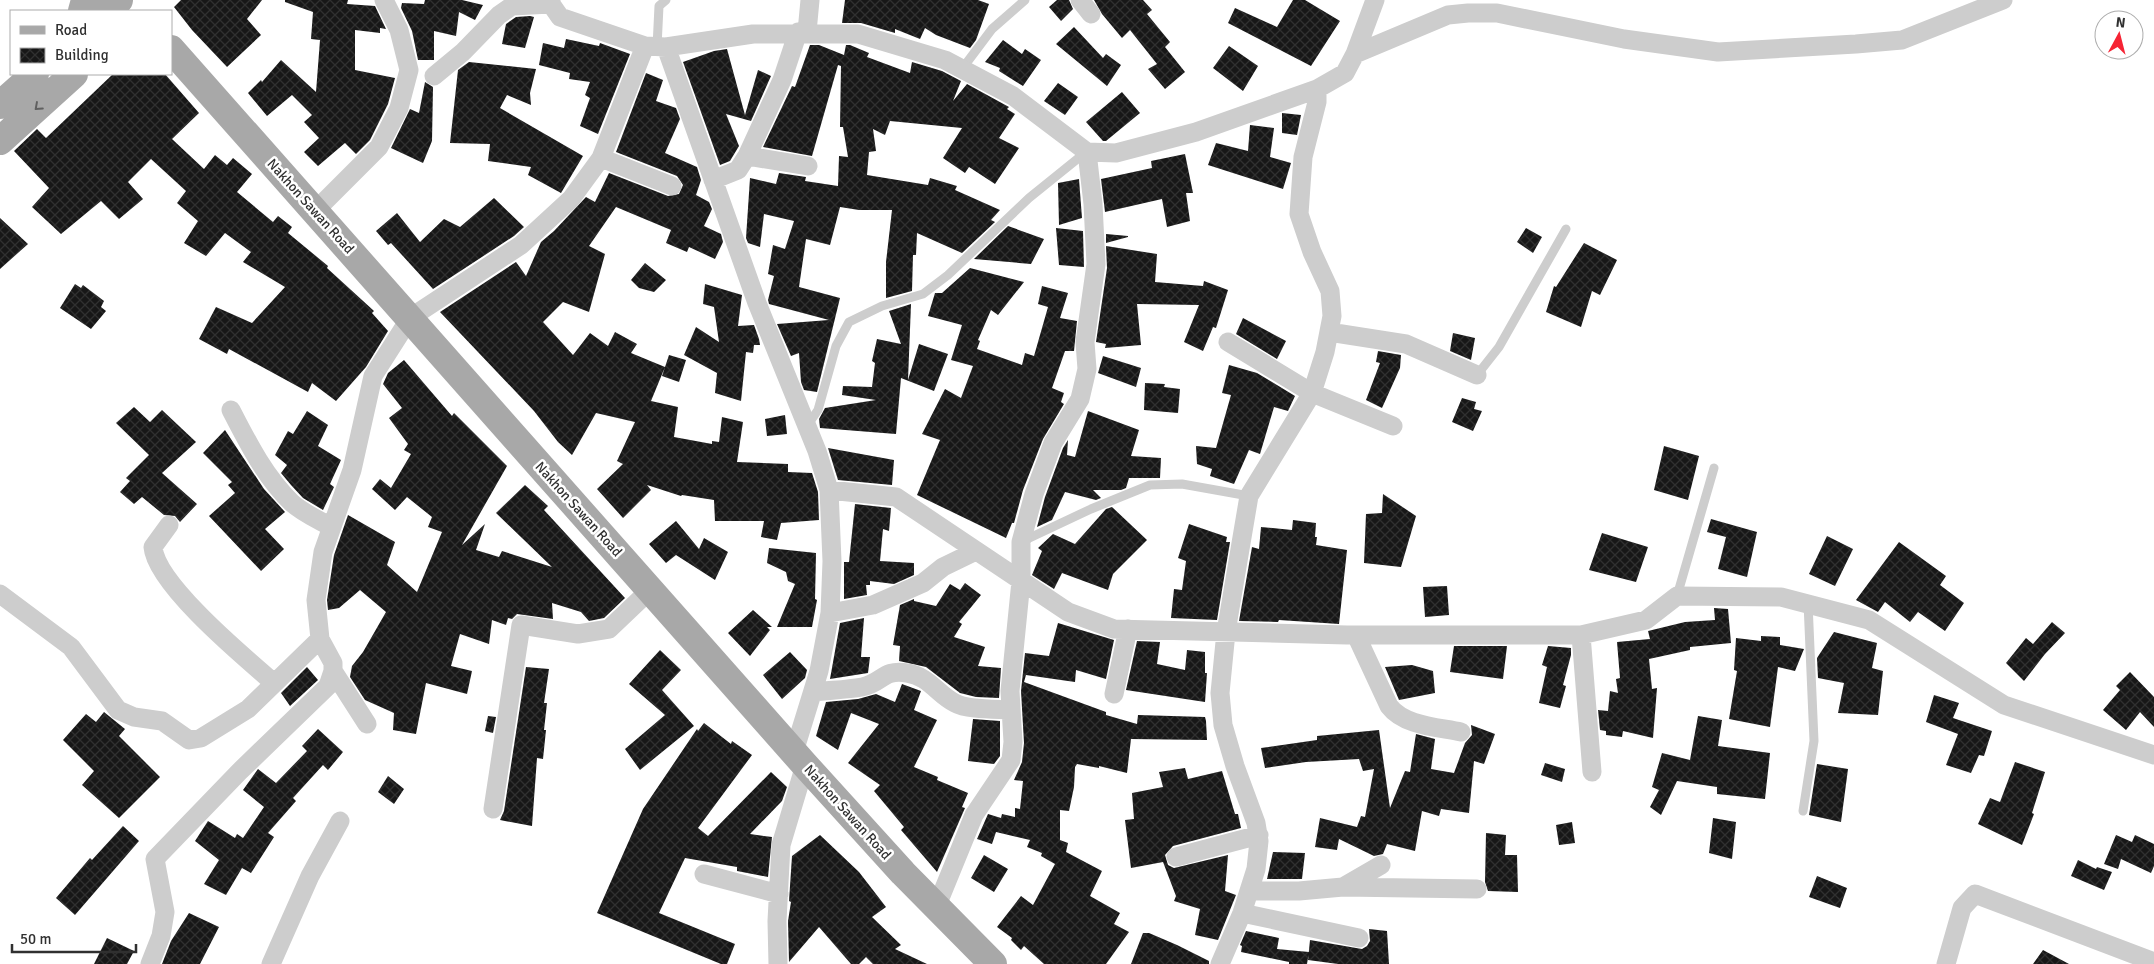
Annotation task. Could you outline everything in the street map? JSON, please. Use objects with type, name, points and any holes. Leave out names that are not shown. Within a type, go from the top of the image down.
[{"type":"main road","points":[[107,10],[119,0]]},
{"type":"main road","points":[[128,0],[137,10]]},
{"type":"main road","name":"Nakhon Sawan Road","points":[[172,50],[800,759],[936,908],[993,964]]},
{"type":"main road","points":[[0,105],[34,75]]},
{"type":"main road","points":[[0,141],[73,75]]},
{"type":"street","points":[[315,211],[379,147],[399,108],[409,70],[399,30],[384,0]]},
{"type":"street","points":[[713,180],[738,170],[747,156],[802,32],[810,0]]},
{"type":"street","points":[[434,76],[463,52],[499,15],[512,6],[527,4],[551,2],[560,17],[656,47],[753,34],[802,32],[858,34],[945,60],[1013,96],[1087,152],[1116,153],[1196,132],[1316,89],[1345,73],[1355,54],[1375,0]]},
{"type":"street","points":[[1355,54],[1448,15],[1468,13],[1497,14],[1624,40],[1718,52],[1856,44],[1902,40],[2003,0]]},
{"type":"street","points":[[367,724],[333,671],[332,663],[320,639],[316,600],[323,552],[352,470],[373,376],[410,318],[521,245],[571,199],[601,158],[656,47]]},
{"type":"street","points":[[656,47],[713,180],[757,303],[807,426],[829,490],[832,561],[830,613],[782,845],[778,964]]},
{"type":"street","points":[[1220,964],[1242,913],[1256,870],[1258,835],[1224,725],[1220,693],[1226,632],[1249,496],[1312,393],[1332,316],[1330,291],[1312,252],[1299,214],[1303,157],[1317,102],[1316,89]]},
{"type":"street","points":[[936,908],[974,815],[1011,760],[1013,742],[1010,690],[1021,581],[1020,542],[1034,494],[1050,452],[1080,399],[1087,369],[1085,342],[1096,264],[1093,204],[1087,152]]},
{"type":"street","points":[[747,156],[808,166]]},
{"type":"street","points":[[601,158],[672,186]]},
{"type":"street","points":[[1329,332],[1406,344],[1477,375]]},
{"type":"street","points":[[1228,342],[1312,393],[1393,426]]},
{"type":"street","points":[[230,410],[271,479],[293,504],[331,527]]},
{"type":"street","points":[[829,490],[896,498],[1068,612],[1114,629],[1356,635],[1581,635],[1646,620],[1677,596],[1781,597],[1869,620],[2004,705],[2154,755]]},
{"type":"street","points":[[169,525],[153,547],[154,558],[169,580],[239,653],[274,683]]},
{"type":"street","points":[[830,613],[873,606],[923,583],[943,567],[976,551]]},
{"type":"street","points":[[492,809],[521,626],[578,634],[609,629],[650,590]]},
{"type":"street","points":[[0,594],[71,647],[118,710],[134,717],[162,721],[189,740],[201,738],[248,709],[320,639]]},
{"type":"street","points":[[1114,694],[1128,629]]},
{"type":"street","points":[[1356,635],[1388,706],[1396,716],[1461,732]]},
{"type":"street","points":[[1581,635],[1592,772]]},
{"type":"street","points":[[150,964],[161,936],[166,912],[156,858],[239,772],[328,686],[333,671]]},
{"type":"street","points":[[813,692],[863,687],[877,682],[886,673],[898,672],[927,679],[942,695],[956,704],[1011,710]]},
{"type":"street","points":[[271,964],[310,876],[340,820]]},
{"type":"street","points":[[1176,857],[1258,835]]},
{"type":"street","points":[[1343,887],[1380,865]]},
{"type":"street","points":[[704,874],[779,894]]},
{"type":"street","points":[[1249,891],[1300,891],[1343,887],[1477,889]]},
{"type":"street","points":[[1946,964],[1962,908],[1975,894],[2154,962]]},
{"type":"street","points":[[1242,913],[1359,938]]},
{"type":"lane","points":[[656,47],[659,6],[666,0]]},
{"type":"lane","points":[[962,69],[992,29],[1025,0]]},
{"type":"lane","points":[[807,426],[818,410],[836,346],[849,322],[882,306],[922,294],[948,275],[1030,198],[1087,152]]},
{"type":"lane","points":[[1477,375],[1499,347],[1566,229]]},
{"type":"lane","points":[[1677,596],[1714,468]]},
{"type":"lane","points":[[1020,542],[1091,509],[1150,485],[1182,484],[1249,496]]},
{"type":"lane","points":[[1803,811],[1814,741],[1808,603]]},
{"type":"building","points":[[181,0],[262,0],[247,19],[261,35],[227,67],[192,30],[174,7]]},
{"type":"building","points":[[285,0],[348,0],[347,4],[375,6],[386,29],[380,28],[380,33],[355,30],[355,70],[395,78],[388,104],[370,140],[356,154],[345,143],[318,166],[304,152],[319,138],[304,122],[312,115],[292,95],[267,116],[248,93],[261,80],[262,82],[281,60],[316,92],[320,40],[311,39],[313,12],[285,2]]},
{"type":"building","points":[[425,0],[462,0],[483,5],[475,20],[459,12],[456,36],[434,31],[434,60],[418,60],[412,31],[401,8],[402,3],[424,4]]},
{"type":"building","points":[[845,0],[978,0],[989,4],[976,40],[970,48],[936,35],[925,28],[920,39],[895,29],[895,33],[861,23],[842,23]]},
{"type":"building","points":[[1057,0],[1069,0],[1073,9],[1061,21],[1049,7]]},
{"type":"building","points":[[1094,0],[1143,0],[1152,10],[1147,14],[1170,42],[1165,47],[1185,72],[1165,89],[1148,69],[1157,64],[1130,30],[1122,38],[1102,14]]},
{"type":"building","points":[[1293,0],[1305,0],[1340,21],[1311,66],[1228,23],[1235,8],[1277,27]]},
{"type":"building","points":[[516,17],[534,17],[525,48],[502,44],[506,24]]},
{"type":"building","points":[[1074,27],[1103,58],[1106,54],[1121,65],[1107,86],[1056,44]]},
{"type":"building","points":[[566,39],[599,46],[600,43],[630,54],[598,134],[580,126],[590,98],[585,95],[590,82],[569,79],[570,73],[539,65],[543,43],[564,48]]},
{"type":"building","points":[[1003,40],[1022,54],[1025,49],[1041,60],[1023,86],[999,71],[1000,68],[985,62]]},
{"type":"building","points":[[810,45],[819,45],[844,55],[846,45],[850,45],[869,53],[867,57],[910,73],[912,62],[942,71],[961,81],[953,101],[967,84],[1009,107],[1007,109],[1015,114],[999,138],[1019,148],[995,184],[969,167],[965,173],[943,158],[962,128],[890,121],[885,135],[873,129],[876,151],[869,152],[867,175],[928,185],[930,178],[957,186],[955,190],[1000,210],[991,220],[995,222],[962,253],[917,233],[916,255],[913,255],[912,291],[886,298],[886,262],[892,210],[859,210],[840,207],[830,245],[806,239],[799,287],[840,298],[817,392],[804,390],[801,382],[799,353],[791,356],[777,324],[829,320],[769,304],[768,300],[774,276],[768,274],[773,245],[785,249],[794,221],[764,214],[760,247],[748,243],[746,238],[750,178],[776,184],[779,173],[806,177],[805,181],[838,186],[839,156],[848,157],[843,127],[840,127],[841,66],[838,65],[812,156],[763,147],[792,86],[795,87]]},
{"type":"building","points":[[1229,46],[1258,66],[1243,91],[1213,68]]},
{"type":"building","points":[[727,49],[745,115],[758,70],[771,76],[751,121],[726,114],[739,146],[730,161],[720,165],[683,62],[714,51]]},
{"type":"building","points":[[469,62],[536,69],[530,93],[531,105],[507,95],[500,108],[583,156],[561,193],[528,175],[531,167],[488,161],[490,144],[450,143],[458,70]]},
{"type":"building","points":[[646,73],[663,80],[656,101],[676,108],[680,119],[665,153],[697,167],[701,180],[696,195],[709,202],[712,209],[704,226],[721,234],[723,242],[715,259],[689,247],[687,252],[666,243],[671,230],[616,207],[589,246],[605,254],[589,312],[563,302],[543,322],[573,355],[590,333],[608,346],[615,332],[637,344],[631,353],[665,367],[651,401],[678,407],[674,437],[712,444],[712,441],[719,442],[722,417],[743,422],[737,462],[788,464],[788,472],[812,473],[818,492],[819,520],[781,523],[777,540],[761,537],[764,521],[715,521],[714,500],[681,496],[647,485],[651,490],[623,518],[597,489],[623,464],[617,461],[635,422],[596,413],[572,455],[558,442],[534,411],[440,312],[516,262],[526,276],[541,242],[586,197],[595,202],[609,173],[668,196],[679,194],[683,185],[677,176],[616,152]]},
{"type":"building","points":[[112,75],[166,75],[199,113],[172,139],[204,169],[215,155],[227,165],[233,158],[252,174],[237,192],[273,222],[278,216],[292,227],[288,233],[328,266],[327,268],[374,311],[372,313],[388,331],[366,367],[336,401],[312,383],[308,392],[229,349],[227,354],[199,339],[216,307],[252,323],[285,287],[243,262],[251,252],[225,233],[206,256],[184,243],[198,221],[177,203],[186,191],[151,159],[128,182],[143,199],[119,219],[101,201],[61,234],[32,207],[49,188],[14,151],[37,129],[46,138]]},
{"type":"building","points":[[425,82],[433,87],[432,141],[423,163],[391,148],[410,109],[419,113]]},
{"type":"building","points":[[1058,83],[1078,97],[1065,115],[1044,101]]},
{"type":"building","points":[[1122,92],[1140,113],[1106,141],[1103,141],[1086,122]]},
{"type":"building","points":[[1282,113],[1301,115],[1297,135],[1282,133]]},
{"type":"building","points":[[1250,125],[1274,128],[1270,157],[1291,163],[1283,189],[1208,165],[1216,143],[1248,151]]},
{"type":"building","points":[[1185,154],[1193,193],[1186,193],[1190,221],[1167,227],[1162,199],[1105,212],[1101,179],[1152,168],[1151,161]]},
{"type":"building","points":[[1079,179],[1082,218],[1059,225],[1058,183]]},
{"type":"building","points":[[494,198],[524,227],[514,236],[433,289],[391,243],[388,245],[376,231],[397,213],[420,242],[444,219],[460,227]]},
{"type":"building","points":[[0,218],[28,244],[0,269]]},
{"type":"building","points":[[1008,226],[1044,239],[1031,264],[974,259]]},
{"type":"building","points":[[1056,228],[1083,231],[1084,267],[1059,265]]},
{"type":"building","points":[[1526,228],[1542,237],[1533,253],[1517,242]]},
{"type":"building","points":[[1106,234],[1128,236],[1128,237],[1106,243]]},
{"type":"building","points":[[1584,243],[1617,260],[1600,295],[1592,291],[1581,327],[1546,312],[1554,286],[1556,287]]},
{"type":"building","points":[[1106,246],[1157,254],[1155,282],[1203,286],[1204,281],[1228,290],[1216,328],[1213,327],[1203,351],[1184,342],[1199,305],[1137,304],[1141,345],[1105,348],[1106,344],[1096,342],[1107,268]]},
{"type":"building","points":[[645,263],[666,280],[654,292],[639,288],[631,280]]},
{"type":"building","points":[[970,268],[1024,282],[998,315],[991,310],[978,340],[980,341],[977,349],[1022,365],[1025,353],[1034,356],[1048,307],[1038,304],[1042,286],[1068,293],[1060,318],[1077,321],[1074,351],[1065,351],[1052,388],[1064,393],[1061,402],[1064,404],[1043,439],[1023,490],[1014,523],[1012,523],[1006,538],[917,495],[940,440],[922,434],[945,389],[961,398],[973,366],[951,360],[962,325],[928,316],[935,293],[942,293]]},
{"type":"building","points":[[75,284],[81,288],[83,285],[104,301],[101,307],[106,311],[91,329],[60,308]]},
{"type":"building","points":[[705,284],[742,295],[738,326],[754,325],[759,339],[760,345],[754,345],[753,353],[746,352],[741,401],[715,393],[717,373],[684,355],[696,327],[719,342],[714,307],[703,304]]},
{"type":"building","points":[[911,304],[908,380],[919,344],[948,354],[934,391],[901,378],[896,434],[820,428],[819,419],[825,408],[876,400],[842,395],[843,386],[872,387],[875,363],[872,361],[877,339],[901,344],[889,311]]},
{"type":"building","points":[[1243,318],[1286,341],[1277,359],[1236,334]]},
{"type":"building","points":[[1453,333],[1475,338],[1471,360],[1450,351]]},
{"type":"building","points":[[1378,351],[1401,355],[1400,368],[1382,408],[1366,400],[1380,363],[1376,362]]},
{"type":"building","points":[[669,355],[686,360],[679,382],[662,376]]},
{"type":"building","points":[[1103,356],[1141,368],[1136,387],[1098,373]]},
{"type":"building","points":[[404,360],[452,416],[454,413],[507,466],[462,545],[485,524],[476,550],[499,557],[502,551],[552,567],[496,513],[525,485],[548,506],[544,510],[625,598],[604,618],[589,621],[581,612],[552,603],[553,619],[517,614],[512,619],[508,618],[506,625],[492,620],[489,644],[460,634],[451,666],[472,671],[467,694],[426,683],[416,734],[393,730],[394,713],[365,700],[350,677],[352,666],[363,652],[386,612],[360,590],[339,608],[328,610],[327,600],[334,555],[348,515],[395,542],[387,565],[417,592],[442,532],[428,527],[432,517],[407,497],[395,510],[372,489],[380,479],[391,488],[411,454],[404,450],[408,444],[389,418],[402,408],[383,384],[388,373]]},
{"type":"building","points":[[1229,365],[1257,373],[1295,396],[1288,411],[1274,407],[1260,454],[1249,450],[1234,484],[1210,476],[1212,469],[1197,464],[1196,446],[1216,448],[1231,395],[1222,393]]},
{"type":"building","points":[[1145,383],[1165,384],[1164,387],[1180,389],[1178,413],[1144,410]]},
{"type":"building","points":[[1462,398],[1476,402],[1474,409],[1482,411],[1473,431],[1452,422]]},
{"type":"building","points":[[134,407],[150,422],[162,410],[196,442],[162,473],[197,504],[180,522],[175,516],[164,515],[142,497],[134,504],[120,492],[130,481],[126,478],[149,455],[116,423]]},
{"type":"building","points":[[307,411],[328,425],[318,446],[341,460],[330,484],[334,487],[323,510],[303,498],[291,485],[281,473],[287,465],[275,455],[288,431],[293,434]]},
{"type":"building","points":[[1088,411],[1139,430],[1131,456],[1161,458],[1160,478],[1129,478],[1126,488],[1121,490],[1093,490],[1101,498],[1096,500],[1065,492],[1052,520],[1037,527],[1045,497],[1063,448],[1068,440],[1067,455],[1075,457]]},
{"type":"building","points":[[785,415],[787,434],[767,436],[765,419]]},
{"type":"building","points":[[225,430],[264,489],[285,512],[265,529],[284,549],[261,571],[209,516],[235,493],[228,485],[232,482],[203,453]]},
{"type":"building","points":[[1664,446],[1699,456],[1688,500],[1654,490]]},
{"type":"building","points":[[828,448],[894,460],[892,485],[838,480]]},
{"type":"building","points":[[1383,494],[1416,516],[1401,567],[1364,563],[1366,514],[1382,513]]},
{"type":"building","points":[[855,504],[891,508],[889,531],[883,529],[880,561],[914,563],[914,575],[894,584],[870,581],[870,585],[866,585],[867,595],[844,599],[844,562],[849,562]]},
{"type":"building","points":[[1112,507],[1147,540],[1113,574],[1108,590],[1062,573],[1054,589],[1032,575],[1042,551],[1038,548],[1053,534],[1075,544],[1106,509]]},
{"type":"building","points":[[1711,519],[1757,532],[1747,577],[1718,569],[1726,537],[1707,532]]},
{"type":"building","points":[[1293,520],[1316,523],[1316,545],[1347,550],[1339,624],[1279,620],[1278,622],[1239,621],[1252,547],[1259,549],[1261,527],[1292,530]]},
{"type":"building","points":[[676,521],[699,549],[704,538],[728,552],[715,580],[676,555],[666,563],[649,544]]},
{"type":"building","points":[[1189,524],[1227,537],[1226,542],[1230,542],[1217,620],[1171,618],[1174,589],[1182,590],[1186,561],[1178,558]]},
{"type":"building","points":[[1602,533],[1648,547],[1636,582],[1589,570]]},
{"type":"building","points":[[1827,536],[1853,549],[1835,586],[1809,574]]},
{"type":"building","points":[[1899,542],[1946,576],[1940,585],[1964,603],[1945,631],[1918,612],[1910,622],[1885,602],[1878,612],[1856,600]]},
{"type":"building","points":[[769,548],[816,553],[815,599],[817,600],[812,627],[777,627],[795,584],[788,581],[786,572],[767,563]]},
{"type":"building","points":[[965,583],[981,595],[959,622],[962,624],[954,637],[985,647],[978,666],[1001,668],[999,698],[976,697],[960,693],[926,667],[899,661],[900,646],[893,645],[900,605],[914,599],[914,601],[936,606],[950,584],[960,590]]},
{"type":"building","points":[[1447,586],[1449,615],[1425,617],[1423,587]]},
{"type":"building","points":[[1714,608],[1728,609],[1731,643],[1690,647],[1690,650],[1649,659],[1652,689],[1657,688],[1653,738],[1623,731],[1622,737],[1606,735],[1606,731],[1600,730],[1598,710],[1608,711],[1610,691],[1618,693],[1616,679],[1620,678],[1617,642],[1650,639],[1648,631],[1685,622],[1715,620]]},
{"type":"building","points":[[753,610],[772,627],[767,627],[770,630],[750,656],[728,633]]},
{"type":"building","points":[[864,618],[861,657],[870,657],[868,673],[830,679],[840,623]]},
{"type":"building","points":[[2052,622],[2065,633],[2045,654],[2024,681],[2006,663],[2026,638],[2033,644]]},
{"type":"building","points":[[1058,623],[1114,640],[1106,679],[1076,670],[1075,682],[1026,675],[1024,682],[1106,712],[1106,715],[1137,724],[1138,715],[1205,717],[1206,721],[1207,740],[1131,739],[1127,773],[1099,766],[1099,768],[1077,764],[1075,767],[1074,787],[1069,811],[1060,810],[1060,840],[1068,843],[1066,852],[1102,871],[1090,896],[1120,913],[1114,924],[1129,932],[1106,964],[1044,964],[1024,946],[1021,950],[1011,940],[1012,938],[997,927],[1021,896],[1033,905],[1055,864],[1041,856],[1042,853],[1027,847],[1030,840],[996,832],[992,844],[977,839],[988,814],[1001,818],[1002,814],[1015,817],[1015,808],[1020,809],[1023,781],[1014,780],[1022,762],[1024,743],[1021,691],[1025,653],[1049,656]]},
{"type":"building","points":[[1834,632],[1877,643],[1872,668],[1883,671],[1878,715],[1838,713],[1844,683],[1818,678],[1817,658]]},
{"type":"building","points":[[1761,636],[1780,637],[1780,645],[1804,649],[1795,671],[1778,667],[1770,727],[1729,719],[1737,671],[1734,670],[1736,638],[1761,641]]},
{"type":"building","points":[[1137,641],[1160,642],[1157,664],[1185,670],[1187,650],[1205,652],[1205,673],[1207,673],[1205,702],[1126,690]]},
{"type":"building","points":[[1454,646],[1507,646],[1503,679],[1450,672]]},
{"type":"building","points":[[1548,646],[1571,648],[1563,685],[1566,686],[1560,708],[1539,703],[1547,667],[1542,665]]},
{"type":"building","points":[[660,650],[681,670],[662,690],[694,726],[640,770],[625,749],[665,715],[629,684]]},
{"type":"building","points":[[790,652],[807,670],[805,678],[782,699],[763,675]]},
{"type":"building","points":[[1412,665],[1433,671],[1435,693],[1399,700],[1385,667]]},
{"type":"building","points":[[307,667],[318,680],[290,706],[281,693]]},
{"type":"building","points":[[526,667],[549,669],[544,703],[547,703],[543,759],[537,758],[532,826],[500,820],[504,811]]},
{"type":"building","points":[[2130,672],[2154,697],[2154,727],[2140,712],[2126,730],[2103,710],[2120,690],[2116,686]]},
{"type":"building","points":[[902,684],[921,691],[914,710],[937,720],[914,767],[938,777],[937,780],[968,793],[962,807],[965,808],[937,872],[901,830],[904,827],[874,791],[880,785],[848,763],[879,724],[851,713],[838,750],[816,736],[826,702],[858,699],[876,694],[895,702]]},
{"type":"building","points":[[1934,695],[1959,703],[1953,718],[1992,731],[1984,756],[1979,755],[1971,773],[1946,765],[1958,734],[1926,722]]},
{"type":"building","points":[[104,712],[125,729],[119,736],[160,777],[119,818],[82,785],[94,771],[63,740],[86,714],[96,722]]},
{"type":"building","points":[[488,716],[496,717],[493,733],[485,731]]},
{"type":"building","points":[[1698,716],[1722,720],[1718,746],[1770,753],[1765,799],[1717,794],[1717,787],[1677,781],[1661,815],[1650,807],[1659,790],[1652,787],[1662,753],[1690,760]]},
{"type":"building","points":[[973,719],[1000,721],[1000,756],[994,764],[968,761]]},
{"type":"building","points":[[704,723],[731,744],[732,741],[752,755],[698,828],[708,836],[771,772],[787,787],[782,801],[750,834],[772,837],[768,877],[737,871],[737,867],[685,858],[659,913],[735,944],[727,964],[721,964],[597,913],[643,809],[697,729],[698,731]]},
{"type":"building","points":[[1471,725],[1495,734],[1484,764],[1474,761],[1469,813],[1441,809],[1439,816],[1422,811],[1415,851],[1387,844],[1383,854],[1374,856],[1339,839],[1337,850],[1315,847],[1320,818],[1357,827],[1361,816],[1365,817],[1374,769],[1363,771],[1359,759],[1306,762],[1265,768],[1261,748],[1317,740],[1317,736],[1379,730],[1390,808],[1405,771],[1410,772],[1416,734],[1435,739],[1431,769],[1454,773],[1465,743],[1472,735]]},
{"type":"building","points":[[318,729],[343,752],[328,770],[323,765],[293,798],[296,801],[268,833],[274,837],[251,873],[242,868],[226,895],[204,884],[219,860],[195,841],[208,821],[235,838],[237,834],[243,838],[264,807],[243,790],[258,769],[276,783],[307,751],[302,746]]},
{"type":"building","points":[[2015,762],[2045,772],[2032,813],[2034,814],[2022,845],[1978,824],[1990,798],[2000,802]]},
{"type":"building","points":[[1545,763],[1565,769],[1562,782],[1541,775]]},
{"type":"building","points":[[1817,764],[1848,769],[1841,822],[1809,815]]},
{"type":"building","points":[[1185,768],[1188,779],[1222,771],[1235,814],[1238,814],[1241,828],[1173,846],[1165,855],[1168,865],[1174,868],[1228,855],[1225,891],[1236,895],[1218,940],[1195,935],[1200,909],[1174,901],[1176,896],[1163,862],[1131,868],[1125,820],[1134,819],[1132,793],[1163,787],[1159,772]]},
{"type":"building","points":[[388,776],[404,789],[394,804],[378,792]]},
{"type":"building","points":[[1713,818],[1736,822],[1732,859],[1709,853]]},
{"type":"building","points":[[1572,822],[1575,843],[1559,845],[1556,825]]},
{"type":"building","points":[[123,826],[139,841],[75,915],[56,898],[90,858],[92,860]]},
{"type":"building","points":[[1486,833],[1506,835],[1505,855],[1517,855],[1518,892],[1488,891],[1485,882]]},
{"type":"building","points":[[820,835],[859,872],[886,907],[872,917],[901,945],[895,949],[927,964],[873,964],[866,957],[859,964],[851,964],[819,927],[789,962],[788,921],[791,902],[789,901],[792,856]]},
{"type":"building","points":[[2116,835],[2132,842],[2135,835],[2154,844],[2154,866],[2151,873],[2121,859],[2118,869],[2104,864]]},
{"type":"building","points":[[1273,852],[1305,853],[1302,879],[1267,879]]},
{"type":"building","points":[[984,855],[1008,869],[994,892],[971,878]]},
{"type":"building","points":[[2078,860],[2096,869],[2097,867],[2112,872],[2104,890],[2071,876]]},
{"type":"building","points":[[1817,876],[1847,888],[1840,908],[1809,897]]},
{"type":"building","points":[[189,913],[219,927],[200,964],[162,964],[171,941]]},
{"type":"building","points":[[1369,929],[1387,931],[1389,964],[1338,964],[1308,960],[1310,940],[1362,949],[1370,941]]},
{"type":"building","points":[[1246,931],[1279,938],[1277,949],[1309,952],[1307,964],[1289,964],[1289,962],[1241,952],[1242,946],[1240,945]]},
{"type":"building","points":[[1143,933],[1149,933],[1177,945],[1209,961],[1209,964],[1131,964]]},
{"type":"building","points":[[107,938],[134,951],[127,964],[94,964]]},
{"type":"building","points":[[2043,950],[2069,964],[2033,964]]}]
